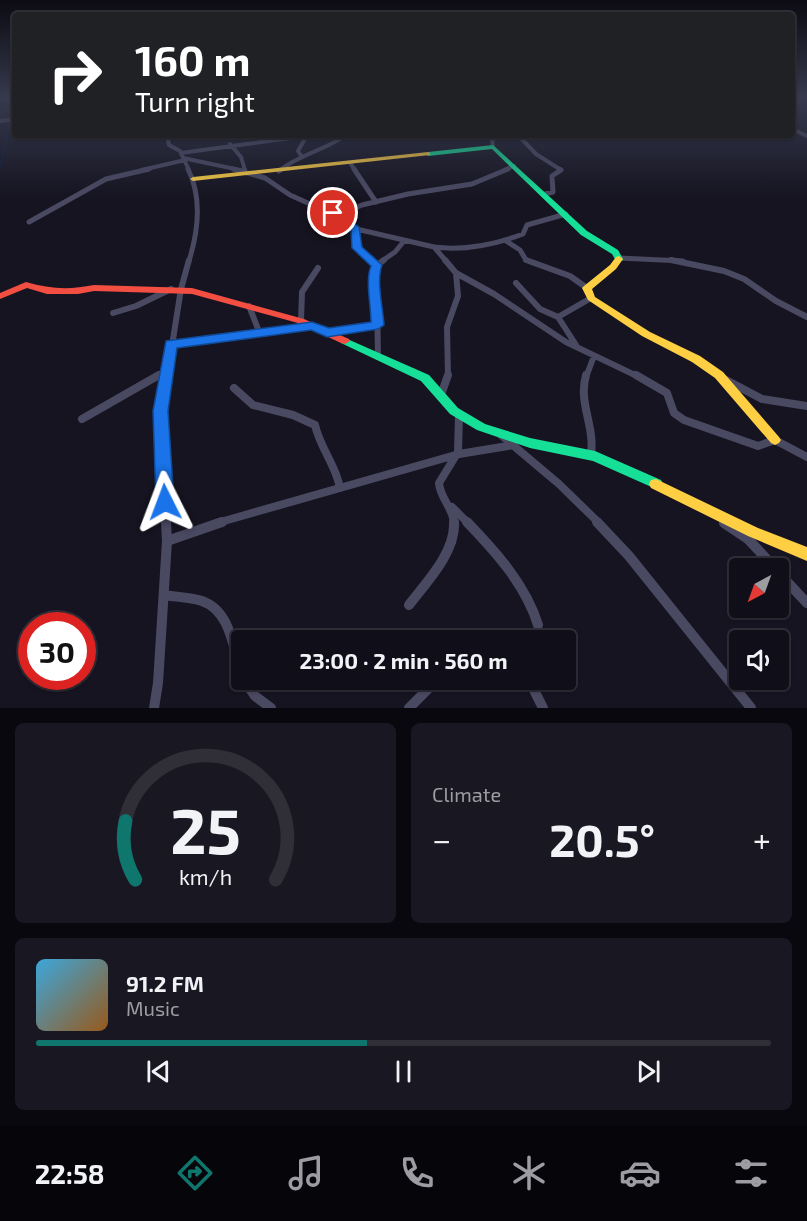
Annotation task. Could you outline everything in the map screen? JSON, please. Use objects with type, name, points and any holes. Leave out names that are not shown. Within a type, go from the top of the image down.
[{"type":"street","points":[[154,708],[158,683],[167,541],[161,411],[176,289],[196,237],[196,189],[183,157],[169,145],[169,138]]},
{"type":"street","points":[[29,222],[106,179],[232,145],[277,138]]},
{"type":"street","points":[[302,157],[299,147],[306,138]]},
{"type":"street","points":[[279,171],[302,157],[327,149],[342,138]]},
{"type":"street","points":[[497,138],[492,139],[493,147],[584,233],[608,247],[619,258],[678,260],[724,271],[744,279],[776,301],[807,317]]},
{"type":"street","points":[[521,138],[536,154],[561,170],[552,176],[553,192],[545,194]]},
{"type":"street","points":[[225,142],[232,145],[249,173]]},
{"type":"street","points":[[193,179],[493,147]]},
{"type":"street","points":[[183,157],[265,178],[282,190],[338,216],[343,222],[356,229],[454,250],[506,241],[523,234],[527,225],[566,214]]},
{"type":"street","points":[[350,163],[375,202]]},
{"type":"street","points":[[338,216],[375,202],[408,194],[466,186],[514,166]]},
{"type":"street","points":[[356,229],[357,248],[376,265]]},
{"type":"street","points":[[378,357],[377,296],[372,276],[376,265],[395,252],[404,241]]},
{"type":"street","points":[[506,241],[520,250],[526,260],[570,276],[589,293],[646,334],[696,359],[762,399],[807,406]]},
{"type":"street","points":[[434,247],[456,273],[461,286],[447,325],[450,360],[445,389],[441,395]]},
{"type":"street","points":[[558,317],[589,293],[591,281],[617,264],[619,258]]},
{"type":"street","points":[[301,321],[299,297],[302,288],[318,268]]},
{"type":"street","points":[[456,273],[494,294],[579,348],[636,375],[667,393],[674,413],[684,420],[758,446],[775,440]]},
{"type":"street","points":[[516,283],[540,309],[549,315],[558,317],[579,348]]},
{"type":"street","points":[[0,296],[26,285],[47,291],[78,291],[94,288],[176,289],[301,321],[425,378],[459,415],[500,434],[556,449],[591,454],[707,511],[807,554]]},
{"type":"street","points":[[113,313],[176,289]]},
{"type":"street","points":[[249,306],[260,333]]},
{"type":"street","points":[[327,333],[378,325]]},
{"type":"street","points":[[171,344],[312,326]]},
{"type":"street","points":[[591,454],[594,441],[583,396],[584,381],[594,356]]},
{"type":"street","points":[[82,420],[115,399],[143,387],[167,370]]},
{"type":"street","points":[[719,375],[775,440],[807,458]]},
{"type":"street","points":[[234,388],[240,396],[255,407],[292,415],[315,425],[323,453],[339,474],[340,488]]},
{"type":"street","points":[[410,605],[434,573],[453,536],[456,525],[453,513],[439,484],[442,476],[459,454],[459,415]]},
{"type":"street","points":[[500,434],[567,489],[628,557],[721,675],[751,708]]},
{"type":"street","points":[[167,541],[229,519],[280,507],[459,454],[514,445]]},
{"type":"street","points":[[446,501],[468,522],[517,582],[533,610],[538,625]]},
{"type":"street","points":[[707,511],[748,539],[766,558]]},
{"type":"street","points":[[789,584],[807,603]]},
{"type":"street","points":[[164,595],[203,602],[219,612],[227,624],[231,637]]},
{"type":"street","points":[[250,690],[264,705],[271,708]]},
{"type":"street","points":[[409,708],[427,690]]},
{"type":"street","points":[[534,690],[543,708]]},
{"type":"waterway","points":[[0,168],[8,131]]},
{"type":"traffic: fast","points":[[428,154],[493,147],[584,233],[615,252],[619,259]]},
{"type":"traffic: fast","points":[[345,341],[425,378],[454,411],[481,427],[530,443],[595,456],[656,484]]},
{"type":"traffic: slow","points":[[193,179],[428,154]]},
{"type":"traffic: slow","points":[[619,259],[613,267],[587,288],[591,298],[646,334],[696,359],[719,375],[775,440]]},
{"type":"traffic: slow","points":[[656,484],[753,532],[807,554]]},
{"type":"traffic: jam","points":[[0,296],[26,285],[47,291],[78,291],[94,288],[192,291],[301,321],[345,341]]},
{"type":"route","points":[[165,502],[161,411],[171,344],[312,326],[327,333],[378,325],[377,296],[372,276],[376,265],[361,254],[357,248],[356,229],[333,213]]}]
